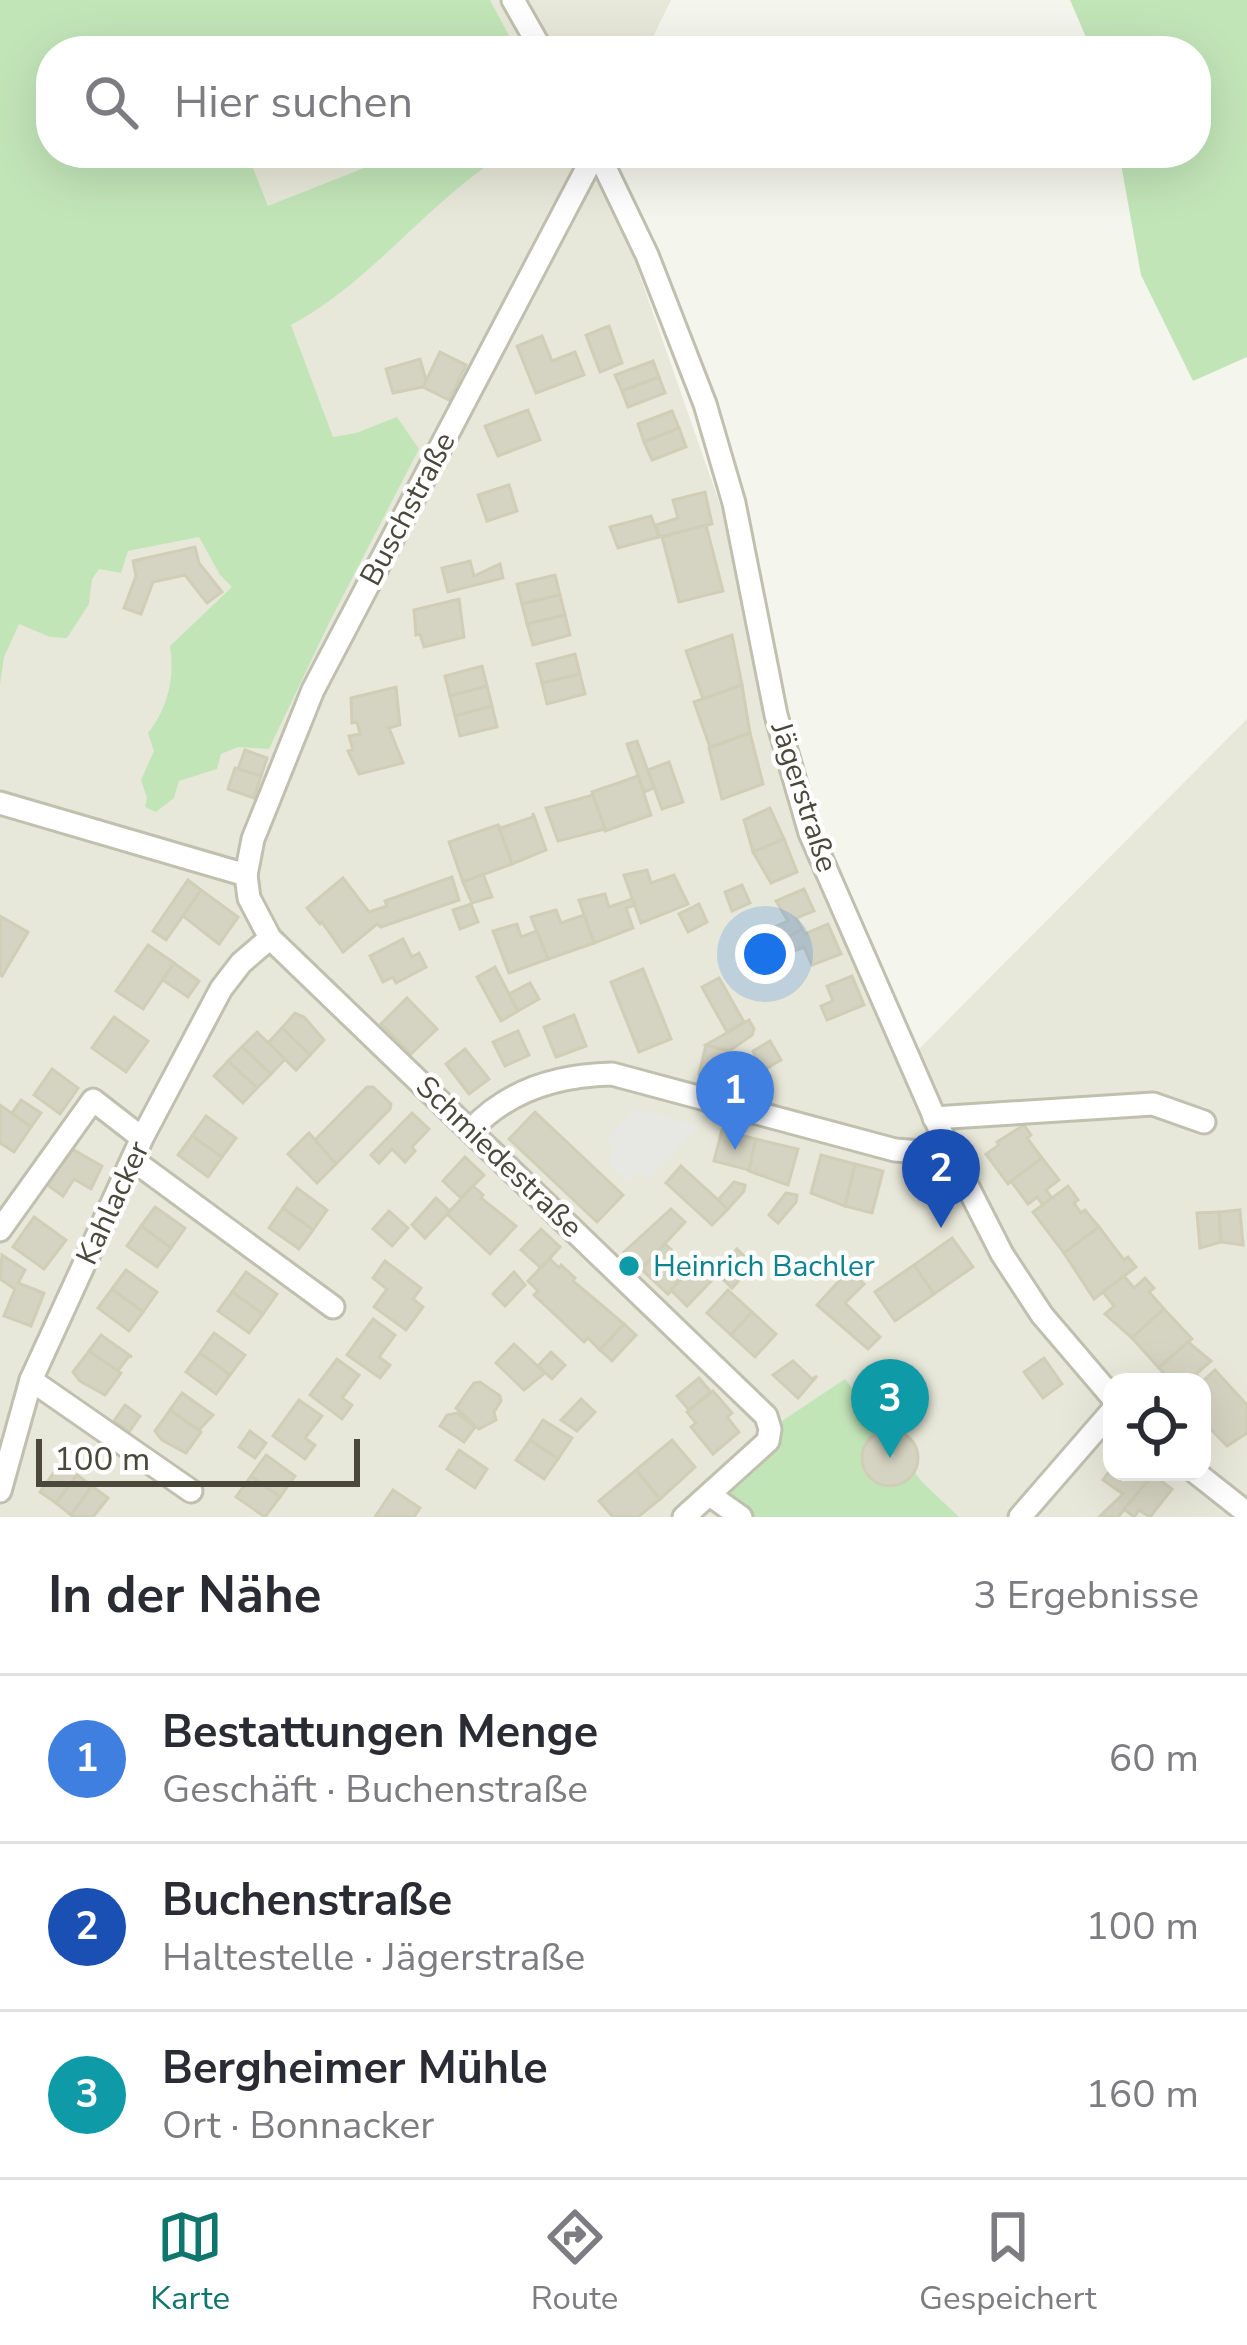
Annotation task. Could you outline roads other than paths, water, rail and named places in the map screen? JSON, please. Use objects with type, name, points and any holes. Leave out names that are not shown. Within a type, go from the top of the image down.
[{"type":"street","points":[[513,0],[533,36]]},
{"type":"street","name":"Buschstraße","points":[[246,875],[253,839],[313,690],[589,168]]},
{"type":"street","name":"Jägerstraße","points":[[604,168],[647,255],[705,404],[734,502],[776,715],[810,833],[934,1118],[1002,1254],[1042,1315],[1103,1386]]},
{"type":"street","points":[[0,803],[246,875]]},
{"type":"street","name":"Schmiedestraße","points":[[246,875],[250,898],[270,938],[766,1416],[768,1441],[710,1495]]},
{"type":"street","name":"Kahlacker","points":[[0,1491],[31,1379],[142,1138],[221,989],[270,938]]},
{"type":"street","points":[[471,1130],[489,1111],[517,1094],[585,1074],[612,1074],[895,1150],[948,1148]]},
{"type":"street","points":[[0,1230],[93,1100],[142,1138]]},
{"type":"street","points":[[934,1118],[1153,1104],[1204,1122]]},
{"type":"street","points":[[134,1160],[333,1307]]},
{"type":"street","points":[[31,1379],[191,1491]]},
{"type":"street","points":[[1020,1517],[1103,1421]]},
{"type":"street","points":[[1209,1481],[1244,1504]]},
{"type":"street","points":[[684,1517],[710,1495],[741,1517]]},
{"type":"place","name":"Bestattungen Menge","points":[[735,1150]]},
{"type":"place","name":"Buchenstraße","points":[[941,1228]]},
{"type":"place","name":"Heinrich Bachler","points":[[629,1266]]},
{"type":"place","name":"Bergheimer Mühle","points":[[890,1458]]}]
